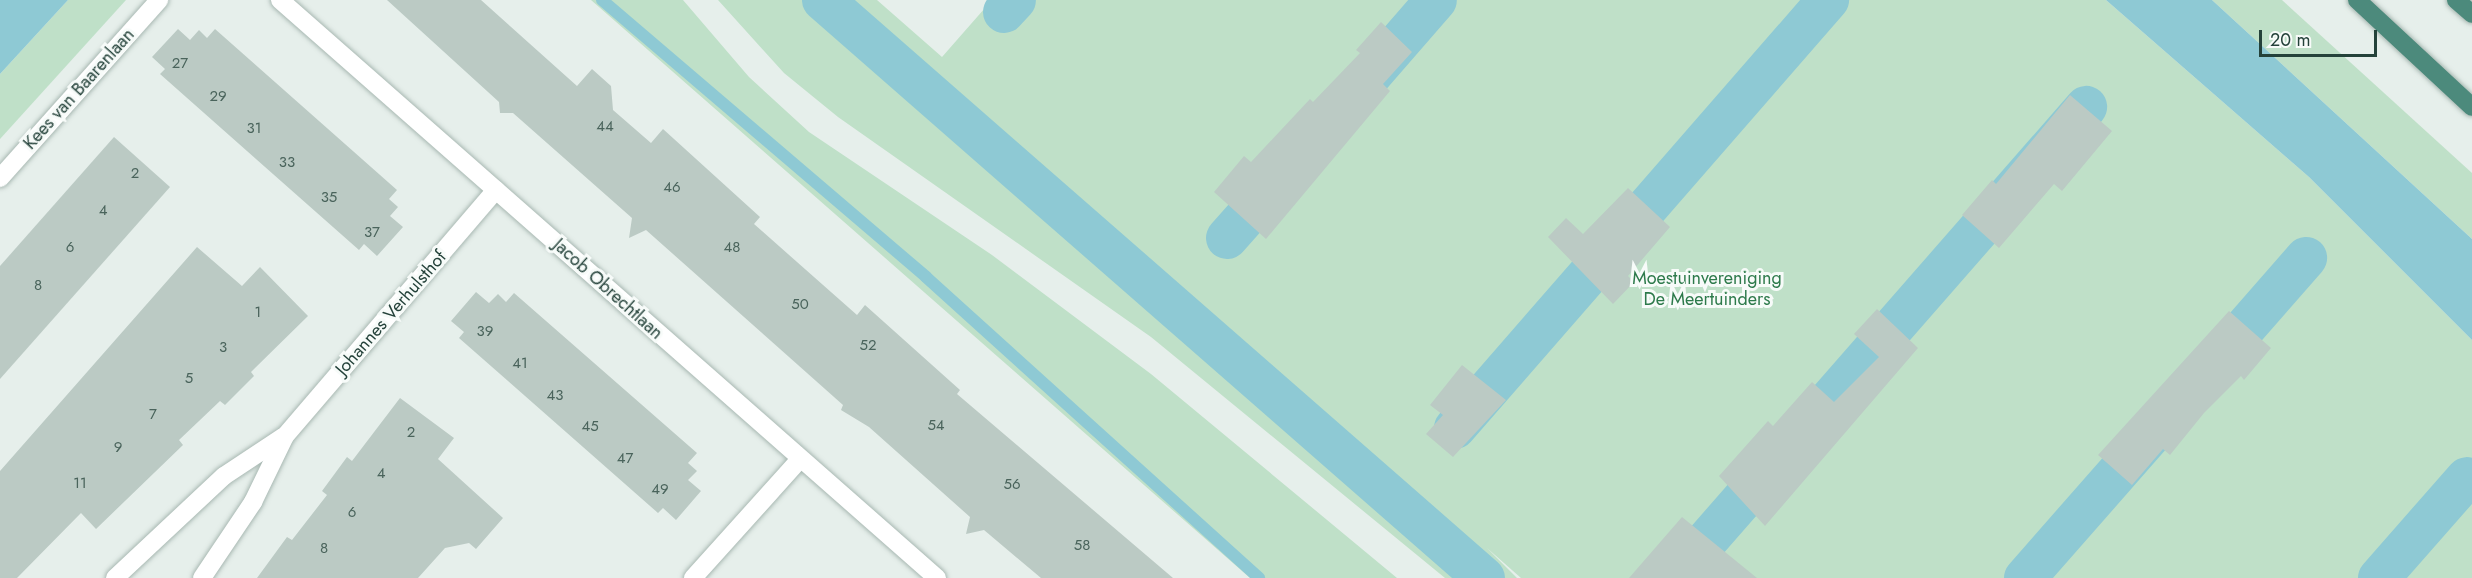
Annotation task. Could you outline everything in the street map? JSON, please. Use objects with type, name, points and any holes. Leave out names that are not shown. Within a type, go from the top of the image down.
[{"type":"highway","points":[[2356,0],[2472,107]]},
{"type":"highway","points":[[2456,0],[2472,14]]},
{"type":"street","name":"Kees van Baarenlaan","points":[[0,178],[159,0]]},
{"type":"street","name":"Jacob Obrechtlaan","points":[[280,0],[937,578]]},
{"type":"street","name":"Johannes Verhulsthof","points":[[202,578],[253,502],[285,436],[496,190]]},
{"type":"street","name":"Johannes Verhulsthof","points":[[115,578],[224,476],[285,436]]},
{"type":"street","points":[[693,578],[800,459]]},
{"type":"green space","points":[[68,0],[126,0],[0,139],[0,74]]},
{"type":"green space","points":[[591,0],[683,0],[749,77],[809,132],[992,255],[1151,374],[1397,578],[1250,578]]},
{"type":"green space","name":"Moestuinvereniging De Meertuinders","points":[[718,0],[877,0],[942,57],[992,0],[2106,0],[2309,177],[2472,340],[2472,578],[1521,578],[1487,548],[1517,578],[1445,578],[1151,337],[838,117],[784,73]]},
{"type":"green space","points":[[2212,0],[2282,0],[2472,173],[2472,239]]},
{"type":"water","points":[[0,0],[68,0],[0,74]]},
{"type":"water","points":[[2106,0],[2212,0],[2472,239],[2472,340],[2309,177]]},
{"type":"building","points":[[387,0],[481,0],[577,86],[592,69],[611,86],[613,110],[651,143],[663,129],[760,217],[754,224],[857,315],[865,305],[960,390],[957,394],[1173,578],[1041,578],[984,530],[966,534],[970,517],[869,427],[841,410],[843,405],[646,230],[629,238],[632,218],[513,113],[500,113],[499,102]]},
{"type":"building","points":[[1381,22],[1412,52],[1383,84],[1390,91],[1266,239],[1214,192],[1244,156],[1251,162],[1310,99],[1313,102],[1360,53],[1356,50]]},
{"type":"building","points":[[178,29],[190,40],[199,30],[207,38],[215,29],[397,190],[389,199],[398,207],[390,216],[403,227],[377,256],[364,244],[359,250],[160,74],[165,69],[152,57]]},
{"type":"building","points":[[2070,95],[2112,131],[2062,191],[2054,184],[1999,248],[1962,215],[1992,180],[1996,184]]},
{"type":"building","points":[[114,137],[170,187],[0,379],[0,266]]},
{"type":"building","points":[[1628,188],[1670,227],[1628,276],[1634,282],[1613,304],[1548,237],[1566,218],[1583,234]]},
{"type":"building","points":[[197,247],[242,286],[260,267],[308,316],[251,372],[254,376],[225,405],[220,401],[179,440],[183,445],[96,529],[81,513],[17,578],[0,578],[0,471]]},
{"type":"building","points":[[476,292],[489,303],[498,294],[506,302],[514,293],[697,453],[688,463],[697,471],[688,480],[701,491],[676,520],[663,508],[658,513],[459,338],[464,332],[451,321]]},
{"type":"building","points":[[1877,309],[1918,348],[1765,526],[1719,476],[1768,421],[1773,426],[1812,382],[1834,402],[1879,357],[1854,334]]},
{"type":"building","points":[[2229,311],[2271,348],[2244,380],[2241,376],[2204,413],[2170,455],[2163,449],[2132,485],[2098,455]]},
{"type":"building","points":[[1462,365],[1506,400],[1453,457],[1426,434],[1443,415],[1430,405]]},
{"type":"building","points":[[400,398],[454,438],[438,459],[503,518],[476,549],[469,543],[445,548],[418,578],[257,578],[287,537],[292,540],[327,495],[322,491],[347,457],[352,461]]},
{"type":"building","points":[[1682,517],[1757,578],[1629,578]]},
{"type":"waterway","points":[[602,0],[926,277],[1259,578]]},
{"type":"waterway","points":[[823,0],[1484,578]]},
{"type":"waterway","points":[[1004,12],[1015,0]]},
{"type":"waterway","points":[[1363,84],[1436,0]]},
{"type":"waterway","points":[[1455,428],[1828,0]]},
{"type":"waterway","points":[[1674,578],[2086,107]]},
{"type":"waterway","points":[[1227,238],[1282,176]]},
{"type":"waterway","points":[[2208,370],[2306,258]]},
{"type":"waterway","points":[[2025,578],[2155,430]]},
{"type":"waterway","points":[[2379,578],[2467,478]]}]
